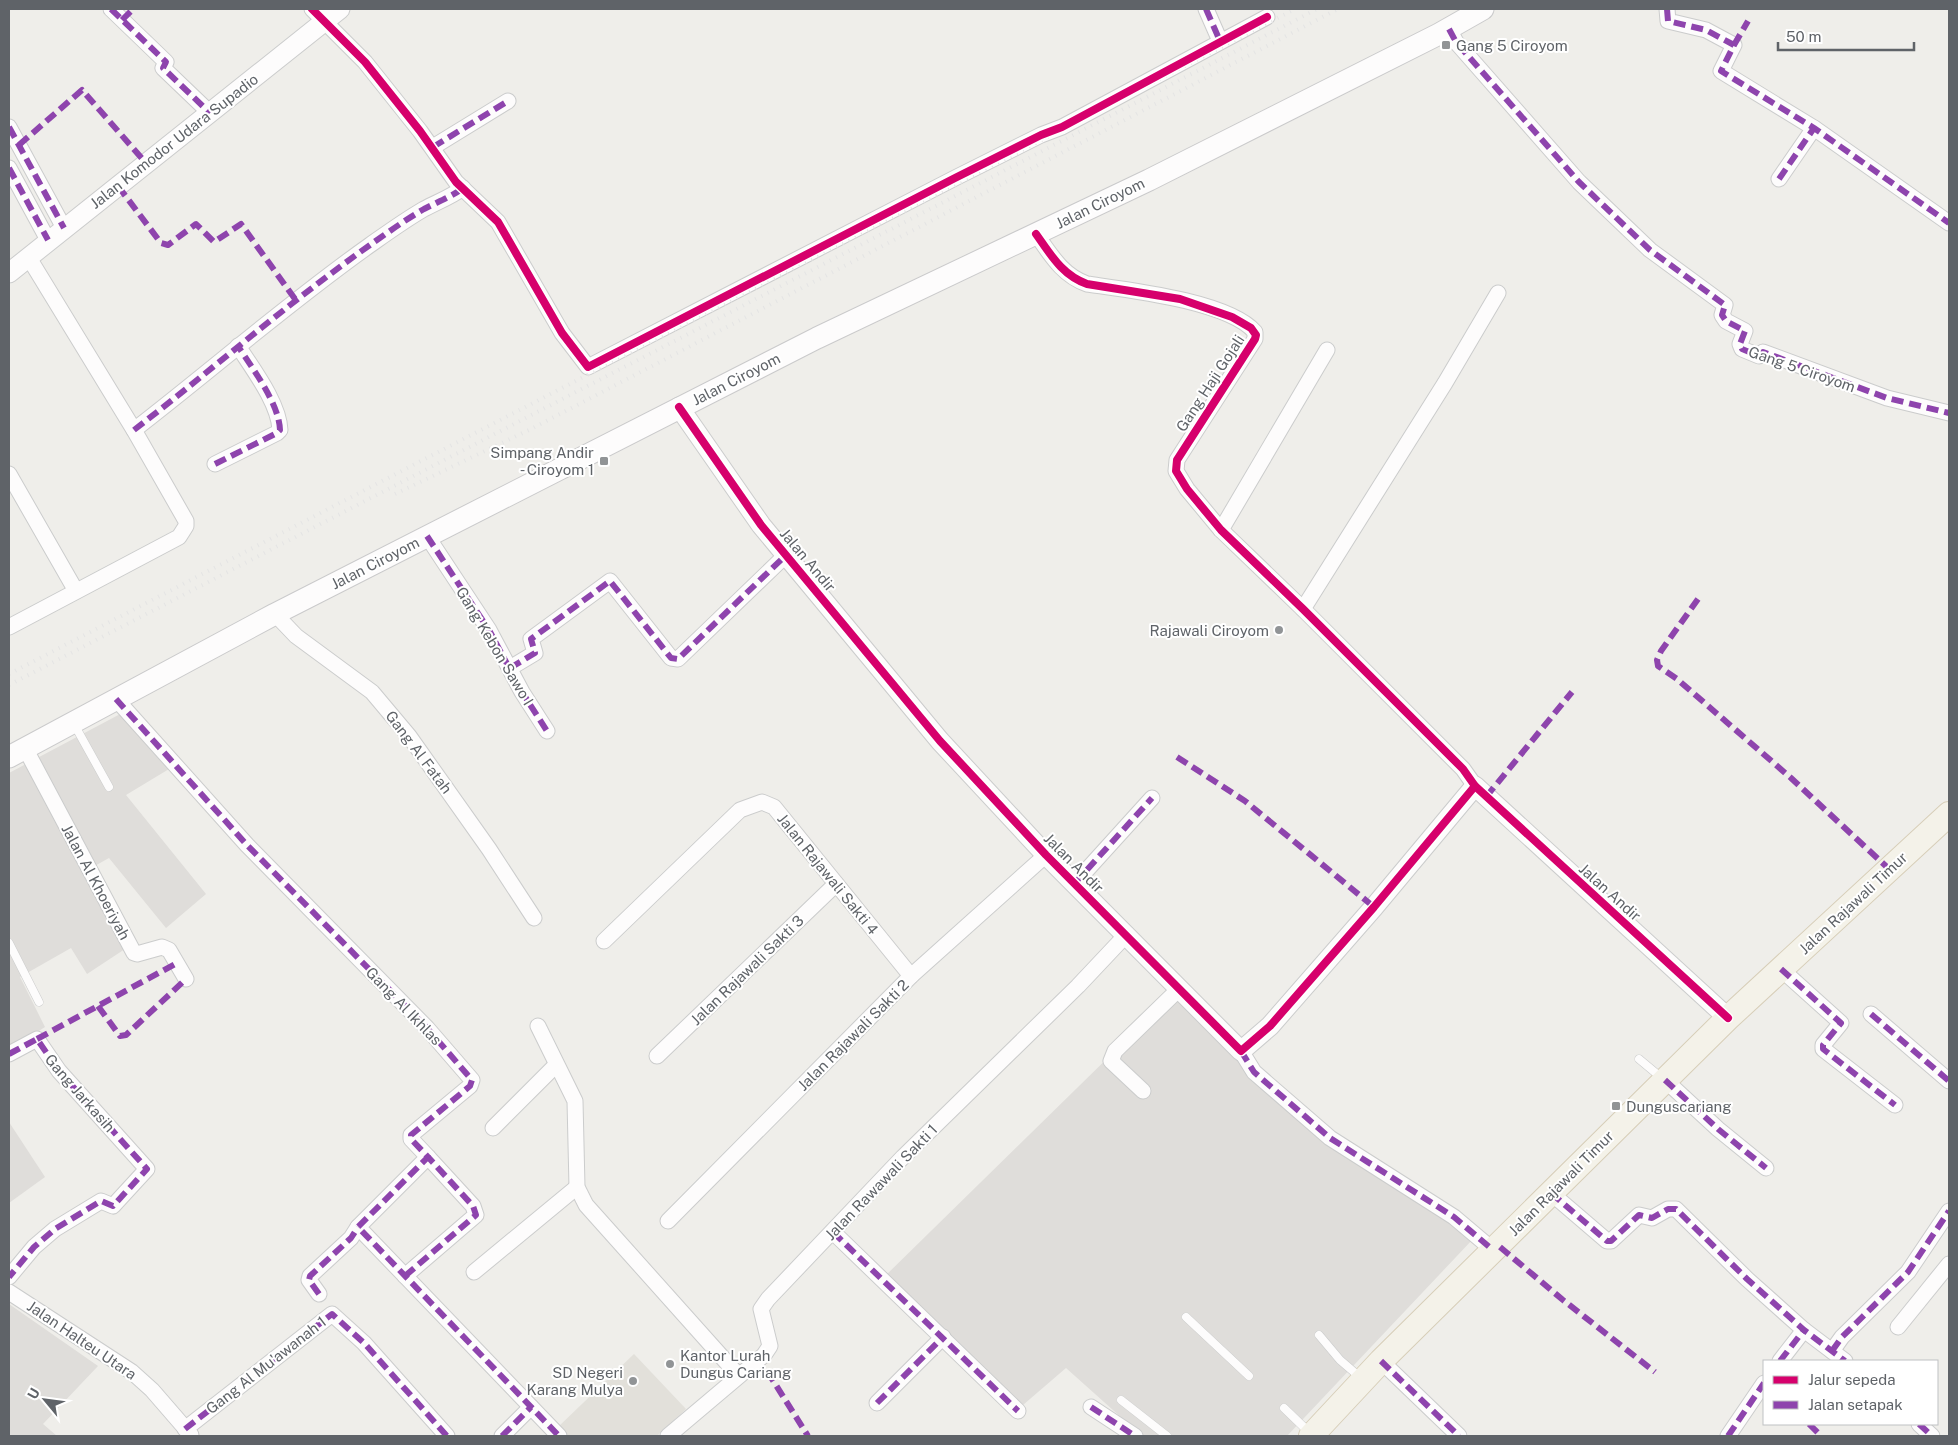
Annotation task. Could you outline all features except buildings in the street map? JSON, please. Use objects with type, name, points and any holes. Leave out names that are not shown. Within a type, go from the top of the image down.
[{"type":"main road","name":"Jalan Ciroyom","points":[[17,753],[275,614],[427,536],[817,338],[1149,180],[1449,29],[1477,11]]},
{"type":"main road","name":"Jalan Rajawali Timur","points":[[1312,1436],[1381,1361],[1728,1018],[1949,814]]},
{"type":"street","points":[[111,9],[166,62],[163,68],[210,113]]},
{"type":"street","name":"Jalan Komodor Udara Supadio","points":[[9,273],[48,240],[210,113],[318,15],[340,9]]},
{"type":"street","points":[[1206,9],[1220,41]]},
{"type":"street","points":[[1667,9],[1668,21],[1706,30],[1734,45],[1721,71],[1814,128],[1949,223]]},
{"type":"street","points":[[318,15],[365,62],[433,147],[456,182],[498,222],[562,333],[588,367],[954,178],[1041,135],[1062,127],[1267,17]]},
{"type":"street","name":"Gang 5 Ciroyom","points":[[1449,29],[1456,42],[1579,182],[1650,250],[1725,305],[1722,315],[1726,321],[1745,331],[1740,344],[1742,349],[1759,356],[1764,352],[1887,398],[1949,413]]},
{"type":"street","points":[[433,147],[508,101]]},
{"type":"street","points":[[9,127],[64,228]]},
{"type":"street","points":[[1778,179],[1814,128]]},
{"type":"street","points":[[9,168],[48,240]]},
{"type":"street","points":[[134,430],[212,370],[286,306],[371,244],[424,209],[455,195],[463,188]]},
{"type":"street","name":"Gang Haji Gojali","points":[[1036,234],[1061,269],[1075,280],[1087,284],[1200,305],[1232,317],[1255,332],[1255,339],[1177,460],[1176,471],[1187,489],[1221,530]]},
{"type":"street","points":[[9,627],[179,537],[185,530],[186,521],[134,430],[29,258]]},
{"type":"street","points":[[1303,608],[1445,383],[1498,293]]},
{"type":"street","points":[[215,464],[280,430],[278,416],[263,386],[238,346]]},
{"type":"street","points":[[1221,530],[1326,350]]},
{"type":"street","name":"Jalan Andir","points":[[679,408],[761,525],[940,741],[1046,855],[1241,1051]]},
{"type":"street","points":[[9,474],[76,591]]},
{"type":"street","name":"Jalan Andir","points":[[1221,530],[1303,608],[1463,769],[1475,786],[1728,1018]]},
{"type":"street","name":"Gang Kebon Sawo I","points":[[427,536],[490,630],[547,731]]},
{"type":"street","points":[[510,668],[535,653],[531,639],[609,581],[613,583],[671,658],[678,659],[786,555]]},
{"type":"street","name":"Gang Al Fatah","points":[[275,614],[296,636],[372,692],[409,736],[489,849],[534,918]]},
{"type":"street","name":"Gang Al Ikhlas","points":[[116,699],[247,845],[427,1028],[469,1075],[472,1080],[470,1086],[411,1135],[411,1139],[428,1157]]},
{"type":"street","name":"Jalan Al Khoeriyah","points":[[17,753],[134,953],[137,954],[162,947],[169,950],[186,979]]},
{"type":"street","points":[[1475,786],[1374,907],[1270,1026],[1241,1051],[1254,1072],[1330,1138],[1454,1217],[1493,1250]]},
{"type":"street","points":[[1074,883],[1152,798]]},
{"type":"street","name":"Jalan Rajawali Sakti 4","points":[[604,941],[740,810],[752,804],[762,802],[774,807],[912,976]]},
{"type":"street","name":"Jalan Rajawali Sakti 2","points":[[668,1222],[912,976],[1046,855]]},
{"type":"street","name":"Jalan Rajawali Sakti 3","points":[[657,1056],[836,884]]},
{"type":"street","name":"Jalan Rawawali Sakti 1","points":[[668,1436],[738,1375],[762,1367],[770,1346],[762,1309],[764,1305],[903,1157],[1078,986],[1126,934]]},
{"type":"street","points":[[1781,969],[1841,1022],[1823,1045],[1823,1049],[1895,1105]]},
{"type":"street","points":[[1143,1091],[1111,1061],[1111,1057],[1180,988]]},
{"type":"street","points":[[1871,1014],[1949,1081]]},
{"type":"street","points":[[538,1026],[575,1101],[577,1122],[577,1187],[586,1205],[738,1375]]},
{"type":"street","name":"Gang Jarkasih","points":[[9,1054],[37,1039],[59,1071],[147,1169],[113,1206],[101,1201],[55,1229],[34,1247],[9,1277]]},
{"type":"street","points":[[493,1128],[556,1065]]},
{"type":"street","points":[[1665,1080],[1718,1129],[1766,1168]]},
{"type":"street","points":[[319,1294],[310,1283],[310,1276],[351,1238],[358,1227],[428,1157],[473,1206],[476,1215],[406,1276]]},
{"type":"street","points":[[474,1272],[577,1187]]},
{"type":"street","points":[[1551,1193],[1607,1241],[1611,1241],[1639,1215],[1652,1218],[1668,1209],[1676,1209],[1747,1279],[1804,1330],[1844,1360]]},
{"type":"street","points":[[1832,1351],[1847,1331],[1908,1272],[1949,1211]]},
{"type":"street","points":[[358,1227],[559,1436]]},
{"type":"street","points":[[833,1232],[1018,1411]]},
{"type":"street","points":[[1898,1327],[1949,1264]]},
{"type":"street","name":"Jalan Halteu Utara","points":[[9,1292],[132,1372],[152,1390],[189,1432]]},
{"type":"street","name":"Gang Al Mu'awanah 1","points":[[189,1432],[332,1314],[364,1343],[447,1436]]},
{"type":"street","points":[[1781,1360],[1804,1330]]},
{"type":"street","points":[[877,1402],[943,1337]]},
{"type":"street","points":[[1381,1361],[1458,1436]]},
{"type":"street","points":[[1728,1436],[1763,1384]]},
{"type":"street","points":[[502,1436],[531,1407]]},
{"type":"street","points":[[1091,1407],[1135,1436]]},
{"type":"street","points":[[1920,1425],[1932,1436]]},
{"type":"lane","points":[[73,722],[109,787]]},
{"type":"lane","points":[[9,943],[39,1002]]},
{"type":"lane","points":[[1639,1059],[1665,1080]]},
{"type":"lane","points":[[1186,1317],[1249,1376]]},
{"type":"lane","points":[[1318,1336],[1340,1360],[1363,1380]]},
{"type":"lane","points":[[1121,1400],[1167,1436]]},
{"type":"lane","points":[[1284,1408],[1312,1436]]},
{"type":"shaded area","points":[[124,712],[174,766],[126,795],[206,894],[166,928],[109,858],[91,868],[131,945],[87,974],[71,948],[20,977],[45,1027],[9,1050],[9,773]]},
{"type":"shaded area","points":[[1173,994],[1240,1061],[1473,1239],[1287,1436],[1142,1436],[1066,1368],[1016,1411],[881,1280]]},
{"type":"shaded area","points":[[9,1122],[45,1177],[9,1203]]},
{"type":"shaded area","points":[[9,1304],[98,1366],[43,1424],[57,1436],[9,1436]]},
{"type":"shaded area","name":"SD Negeri Karang Mulya","points":[[634,1354],[686,1409],[657,1436],[563,1436],[556,1429]]},
{"type":"railway","points":[[9,674],[1295,9]]},
{"type":"railway","points":[[9,685],[1317,9]]},
{"type":"railway","points":[[395,494],[533,428],[1338,9]]},
{"type":"marked path","points":[[111,9],[166,62],[163,68],[210,113]]},
{"type":"marked path","points":[[122,20],[133,9]]},
{"type":"marked path","points":[[1206,9],[1220,41]]},
{"type":"marked path","points":[[1667,9],[1668,21],[1706,30],[1734,45],[1721,71],[1814,128],[1949,223]]},
{"type":"marked path","points":[[1734,45],[1748,21]]},
{"type":"marked path","points":[[1449,29],[1456,42],[1579,182],[1650,250],[1725,305],[1722,315],[1726,321],[1745,331],[1740,344],[1742,349],[1759,356],[1763,352],[1887,398],[1949,413]]},
{"type":"marked path","points":[[19,145],[82,90],[146,163]]},
{"type":"marked path","points":[[433,147],[508,101]]},
{"type":"marked path","points":[[9,127],[64,228]]},
{"type":"marked path","points":[[1779,179],[1814,128]]},
{"type":"marked path","points":[[9,168],[48,240]]},
{"type":"marked path","points":[[118,186],[161,243],[168,245],[196,224],[214,242],[241,224],[295,299]]},
{"type":"marked path","points":[[134,430],[340,267],[424,209],[463,188]]},
{"type":"marked path","points":[[215,464],[280,430],[270,397],[238,346]]},
{"type":"marked path","points":[[427,536],[489,630],[522,692],[547,731]]},
{"type":"marked path","points":[[510,668],[535,653],[531,639],[610,581],[671,658],[678,659],[786,555]]},
{"type":"marked path","points":[[1698,599],[1661,651],[1657,660],[1658,666],[1677,679],[1791,778],[1889,869]]},
{"type":"marked path","points":[[1486,797],[1572,692]]},
{"type":"marked path","points":[[116,699],[247,845],[427,1028],[472,1080],[470,1086],[411,1135],[411,1139],[428,1157],[358,1227],[559,1436]]},
{"type":"marked path","points":[[1177,757],[1245,801],[1374,907]]},
{"type":"marked path","points":[[1075,883],[1152,798]]},
{"type":"marked path","points":[[37,1039],[177,963]]},
{"type":"marked path","points":[[1781,969],[1841,1023],[1823,1045],[1823,1049],[1895,1105]]},
{"type":"marked path","points":[[98,1006],[120,1036],[126,1035],[186,979]]},
{"type":"marked path","points":[[1871,1014],[1949,1081]]},
{"type":"marked path","points":[[9,1054],[37,1039],[59,1071],[147,1169],[113,1206],[101,1201],[55,1229],[34,1247],[9,1277]]},
{"type":"marked path","points":[[1241,1051],[1254,1072],[1330,1138],[1454,1217],[1493,1250]]},
{"type":"marked path","points":[[1665,1080],[1718,1129],[1766,1168]]},
{"type":"marked path","points":[[405,1276],[476,1215],[473,1206],[428,1157]]},
{"type":"marked path","points":[[1551,1193],[1607,1241],[1611,1241],[1639,1215],[1652,1218],[1668,1209],[1676,1209],[1747,1279],[1804,1330],[1844,1360]]},
{"type":"marked path","points":[[1832,1351],[1842,1337],[1908,1272],[1949,1211]]},
{"type":"marked path","points":[[319,1294],[309,1280],[310,1276],[351,1238],[358,1227]]},
{"type":"marked path","points":[[833,1232],[1018,1411]]},
{"type":"marked path","points":[[1500,1247],[1563,1300],[1655,1372]]},
{"type":"marked path","points":[[185,1429],[332,1314],[364,1343],[447,1436]]},
{"type":"marked path","points":[[1781,1360],[1804,1330]]},
{"type":"marked path","points":[[877,1403],[943,1337]]},
{"type":"marked path","points":[[1381,1361],[1459,1436]]},
{"type":"marked path","points":[[767,1371],[808,1436]]},
{"type":"marked path","points":[[1728,1436],[1763,1384]]},
{"type":"marked path","points":[[502,1436],[531,1407]]},
{"type":"marked path","points":[[1091,1407],[1135,1436]]},
{"type":"marked path","points":[[1810,1425],[1821,1436]]},
{"type":"marked path","points":[[1920,1425],[1932,1436]]},
{"type":"cycle path","points":[[312,9],[365,62],[420,131],[456,182],[498,222],[562,333],[588,367],[955,178],[1041,135],[1062,127],[1267,17]]},
{"type":"cycle path","points":[[1036,234],[1064,270],[1087,284],[1180,299],[1232,317],[1251,328],[1256,335],[1255,339],[1177,460],[1176,471],[1187,489],[1221,530],[1463,769],[1475,786],[1728,1018]]},
{"type":"cycle path","points":[[679,407],[761,525],[940,741],[1046,855],[1241,1051],[1270,1026],[1374,907],[1475,786]]},
{"type":"place","name":"Gang 5 Ciroyom","points":[[1446,45]]},
{"type":"place","name":"Simpang Andir - Ciroyom 1","points":[[604,461]]},
{"type":"place","name":"Rajawali Ciroyom","points":[[1279,630]]},
{"type":"place","name":"Dunguscariang","points":[[1616,1106]]},
{"type":"place","name":"Kantor Lurah Dungus Cariang","points":[[670,1364]]},
{"type":"place","name":"SD Negeri Karang Mulya","points":[[633,1381]]}]
